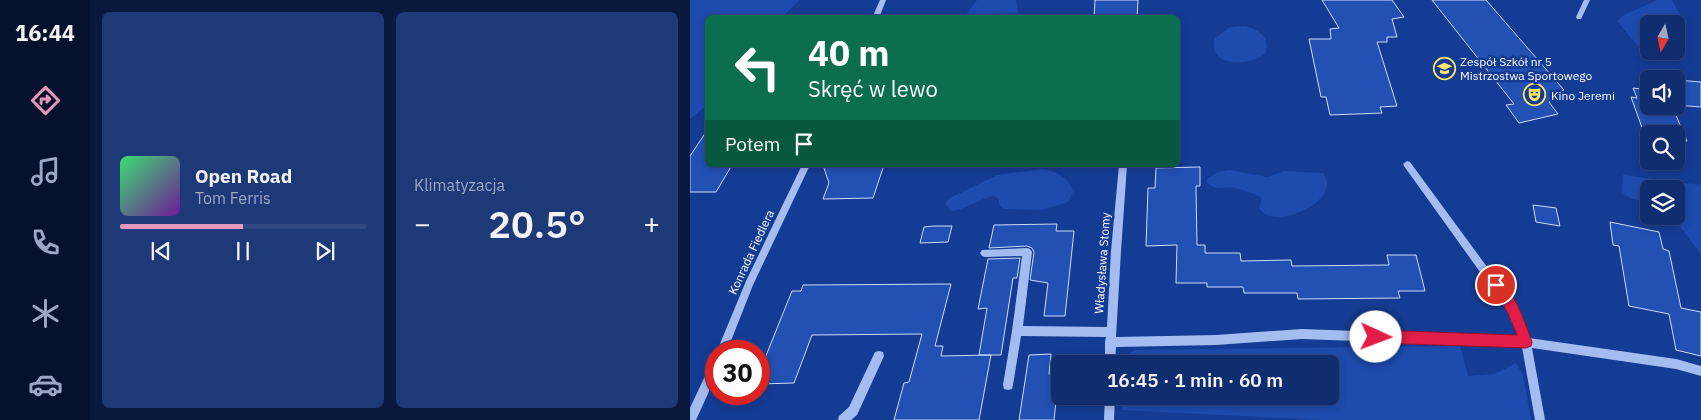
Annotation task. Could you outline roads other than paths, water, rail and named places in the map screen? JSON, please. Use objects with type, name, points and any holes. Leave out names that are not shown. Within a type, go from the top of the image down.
[{"type":"street","points":[[877,15],[883,0]]},
{"type":"street","points":[[1579,16],[1587,0]]},
{"type":"street","points":[[1407,164],[1512,308],[1526,342],[1540,420]]},
{"type":"street","name":"Konrada Fiedlera","points":[[726,340],[749,284],[805,167]]},
{"type":"street","name":"Władysława Stomy","points":[[1110,355],[1123,167]]},
{"type":"street","points":[[985,254],[1027,252],[1017,331],[1110,337],[1216,340],[1302,334],[1526,342],[1676,364],[1701,371]]},
{"type":"street","points":[[843,420],[853,411],[879,356]]},
{"type":"street","points":[[690,420],[705,388]]},
{"type":"street","points":[[1110,405],[1110,420]]},
{"type":"lane","points":[[1008,385],[1017,331]]},
{"type":"place","name":"Zespół Szkół nr 5 Mistrzostwa Sportowego","points":[[1444,68]]},
{"type":"place","name":"Kino Jeremi","points":[[1535,95]]}]
